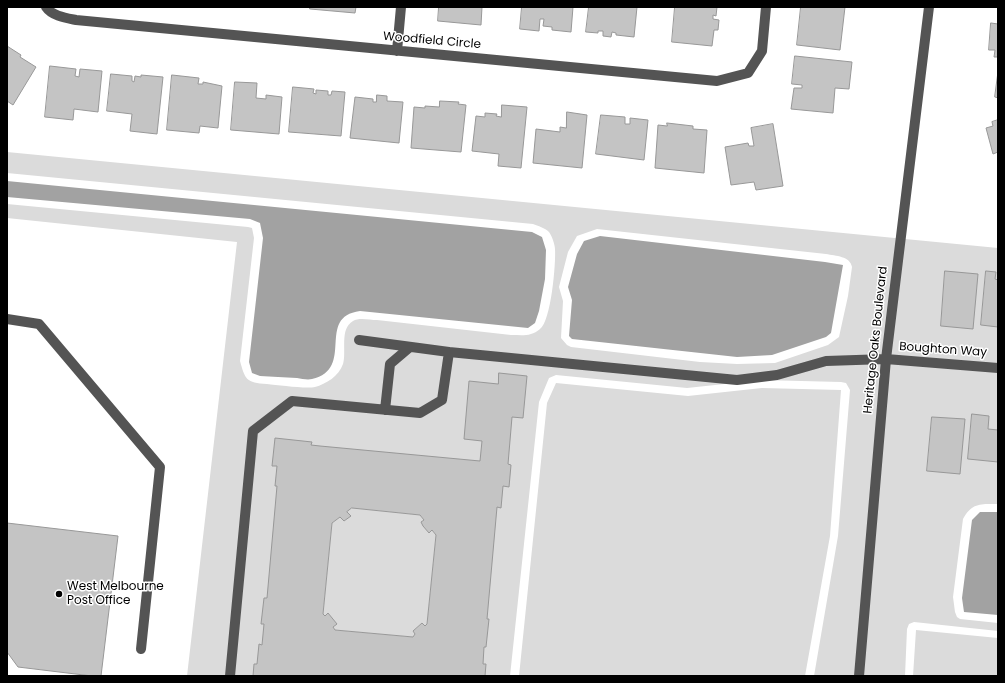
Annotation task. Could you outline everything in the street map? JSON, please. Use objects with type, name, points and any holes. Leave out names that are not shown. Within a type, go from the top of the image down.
[{"type":"street","name":"Woodfield Circle","points":[[46,7],[48,10],[62,18],[76,20],[717,81],[748,73],[762,51],[766,7]]},
{"type":"street","points":[[397,51],[401,7]]},
{"type":"street","name":"Heritage Oaks Boulevard","points":[[859,676],[886,360],[929,7]]},
{"type":"street","points":[[7,319],[39,324],[160,468],[141,649]]},
{"type":"street","name":"Boughton Way","points":[[359,340],[449,352],[738,380],[777,375],[826,361],[886,360],[998,368]]},
{"type":"street","points":[[385,410],[390,364],[410,346]]},
{"type":"street","points":[[230,676],[253,431],[292,401],[420,413],[442,400],[449,352]]},
{"type":"shaded area","points":[[7,152],[998,248],[998,504],[978,505],[970,509],[963,519],[953,597],[957,617],[960,619],[998,623],[998,631],[914,622],[909,624],[907,629],[905,676],[814,676],[838,536],[850,390],[846,383],[762,380],[687,388],[556,375],[549,378],[539,402],[510,676],[187,676],[237,242],[7,218],[7,204],[252,228],[254,238],[240,361],[245,376],[255,383],[299,387],[319,386],[328,382],[335,376],[343,364],[346,329],[355,320],[377,320],[511,335],[526,335],[537,332],[544,324],[550,304],[555,267],[555,249],[553,240],[547,231],[533,224],[7,173]],"holes":[[[597,229],[826,254],[846,259],[851,263],[852,267],[848,296],[839,337],[828,345],[775,363],[737,364],[700,362],[571,347],[561,338],[563,301],[559,287],[568,252],[577,236]],[[350,500],[432,513],[444,544],[429,633],[412,645],[325,630],[315,615],[324,520]]]},
{"type":"shaded area","points":[[7,181],[532,232],[542,237],[546,250],[545,279],[539,311],[535,323],[528,328],[360,311],[347,315],[340,323],[332,365],[325,373],[312,379],[260,376],[252,373],[249,362],[263,238],[260,223],[250,219],[7,197]]},
{"type":"shaded area","points":[[600,236],[843,265],[831,333],[826,337],[772,355],[737,357],[572,339],[569,336],[572,300],[568,287],[577,254],[584,241]]},
{"type":"shaded area","points":[[556,383],[688,396],[762,388],[841,390],[830,536],[805,676],[519,676],[547,403]]},
{"type":"shaded area","points":[[352,508],[420,515],[424,520],[421,522],[429,533],[432,530],[436,535],[427,624],[425,626],[422,623],[413,631],[415,634],[413,637],[335,630],[333,627],[336,624],[328,613],[325,616],[323,614],[332,523],[340,517],[344,521],[350,516],[347,512]]},
{"type":"shaded area","points":[[980,512],[998,512],[998,615],[964,612],[962,598],[972,520]]},
{"type":"shaded area","points":[[916,630],[998,638],[998,676],[913,676]]},
{"type":"building","points":[[310,7],[356,7],[355,13],[310,9]]},
{"type":"building","points":[[439,7],[482,7],[481,25],[438,21]]},
{"type":"building","points":[[522,7],[573,7],[571,32],[552,30],[552,27],[543,26],[544,19],[540,19],[539,31],[520,29]]},
{"type":"building","points":[[589,7],[637,7],[634,37],[616,35],[616,33],[612,32],[611,37],[603,36],[603,31],[598,31],[598,33],[586,32]]},
{"type":"building","points":[[675,7],[717,7],[716,16],[713,15],[713,19],[719,20],[718,30],[714,30],[712,46],[672,42]]},
{"type":"building","points":[[801,7],[845,7],[840,50],[797,45]]},
{"type":"building","points":[[991,23],[998,24],[998,57],[994,57],[995,50],[989,50]]},
{"type":"building","points":[[7,46],[21,55],[20,57],[36,67],[13,105],[7,101]]},
{"type":"building","points":[[795,56],[852,62],[849,89],[835,88],[833,113],[791,109],[794,88],[802,88],[802,85],[792,84]]},
{"type":"building","points":[[50,66],[76,69],[75,76],[79,77],[80,69],[102,71],[98,112],[74,109],[73,120],[45,117]]},
{"type":"building","points":[[998,72],[998,98],[995,97]]},
{"type":"building","points":[[111,74],[132,76],[132,81],[134,82],[135,76],[141,77],[141,75],[163,77],[157,134],[130,131],[132,114],[107,111]]},
{"type":"building","points":[[172,75],[199,78],[198,84],[203,84],[203,82],[222,86],[218,128],[200,126],[199,133],[167,130]]},
{"type":"building","points":[[235,82],[257,83],[256,98],[266,99],[266,95],[282,97],[279,134],[231,130]]},
{"type":"building","points":[[293,87],[314,89],[313,93],[316,94],[316,90],[328,91],[328,95],[331,95],[332,91],[345,92],[341,136],[289,132]]},
{"type":"building","points":[[377,95],[387,96],[387,101],[403,102],[399,143],[350,138],[355,97],[373,99],[373,102],[376,102]]},
{"type":"building","points":[[440,101],[459,102],[458,104],[466,105],[461,152],[411,148],[414,107],[439,107]]},
{"type":"building","points":[[502,105],[527,107],[521,168],[498,166],[499,154],[472,151],[476,116],[485,117],[485,113],[497,114],[496,116],[501,117]]},
{"type":"building","points":[[567,112],[587,115],[582,168],[533,163],[536,129],[560,132],[560,127],[566,128]]},
{"type":"building","points":[[601,115],[625,117],[625,124],[630,124],[630,118],[648,120],[644,160],[596,154]]},
{"type":"building","points":[[998,120],[998,152],[993,154],[986,128],[993,126],[992,122]]},
{"type":"building","points":[[667,123],[693,126],[693,129],[707,130],[704,173],[655,168],[658,125],[667,126]]},
{"type":"building","points":[[773,124],[783,186],[756,190],[754,182],[731,185],[725,147],[748,143],[749,146],[754,146],[751,128]]},
{"type":"building","points":[[945,271],[978,274],[973,329],[941,326]]},
{"type":"building","points":[[986,271],[996,272],[995,279],[998,280],[998,327],[981,325]]},
{"type":"building","points":[[499,373],[527,376],[523,418],[512,417],[508,464],[511,465],[509,487],[503,486],[501,508],[497,507],[487,619],[489,619],[486,647],[484,647],[483,664],[486,664],[485,676],[253,676],[254,664],[257,664],[259,644],[262,645],[264,624],[261,624],[264,598],[267,598],[277,486],[275,486],[277,466],[272,466],[275,438],[312,442],[311,445],[480,461],[482,441],[464,439],[469,381],[498,384]],"holes":[[[352,508],[420,515],[424,520],[421,522],[423,526],[429,533],[432,530],[436,535],[427,624],[425,626],[422,623],[413,631],[415,634],[413,637],[335,630],[333,627],[337,624],[328,613],[325,616],[323,614],[332,523],[340,517],[344,521],[351,516],[347,512]]]},
{"type":"building","points":[[972,414],[989,416],[988,429],[998,430],[998,462],[968,459]]},
{"type":"building","points":[[932,417],[965,419],[960,474],[927,471]]},
{"type":"building","name":"West Melbourne Post Office","points":[[7,523],[118,536],[101,676],[18,667],[7,652]]},
{"type":"place","name":"West Melbourne Post Office","points":[[59,594]]}]
